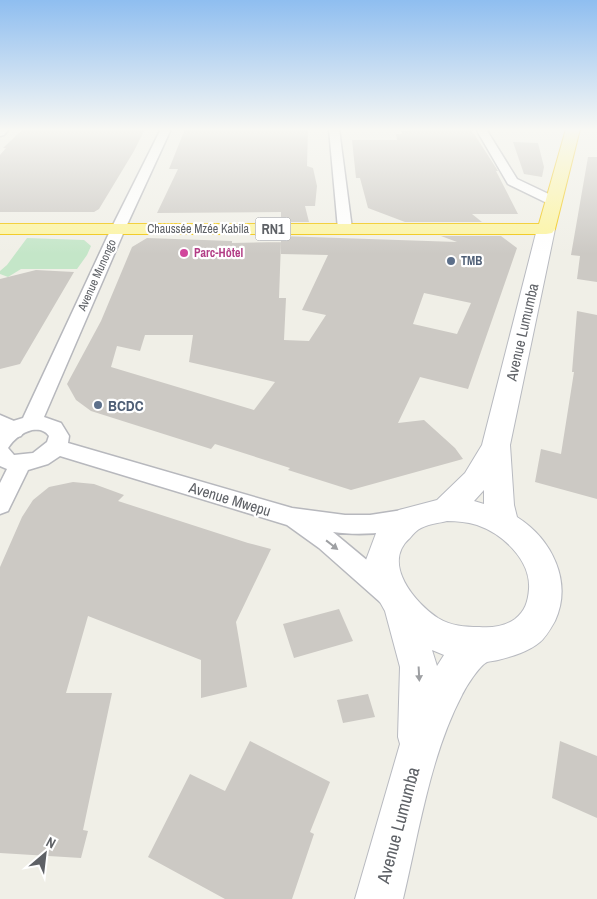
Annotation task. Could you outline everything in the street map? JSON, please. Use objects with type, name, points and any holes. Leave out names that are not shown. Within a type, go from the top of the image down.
[{"type":"highway","name":"Avenue Lumumba","points":[[546,228],[561,171]]},
{"type":"highway","name":"Chaussée Mzée Kabila","points":[[0,229],[546,228]]},
{"type":"main road","name":"Avenue Lumumba","points":[[503,524],[499,505],[496,445],[546,228]]},
{"type":"main road","points":[[447,508],[475,481],[496,445]]},
{"type":"main road","points":[[397,604],[429,632],[454,642],[478,646],[507,641],[521,635],[541,615],[547,590],[545,576],[533,550],[519,536],[503,524],[476,512],[447,508],[420,513],[409,518],[391,534],[383,557],[382,570],[386,584],[397,604],[419,667],[418,751]]},
{"type":"main road","points":[[418,751],[448,683],[460,664],[478,646]]},
{"type":"main road","name":"Avenue Lumumba","points":[[378,899],[418,751]]},
{"type":"street","name":"Avenue Munongo","points":[[0,505],[8,444],[146,171]]},
{"type":"street","points":[[339,171],[345,229]]},
{"type":"street","points":[[506,171],[512,181],[519,186],[553,201]]},
{"type":"street","points":[[43,423],[52,426],[58,431],[59,439],[56,447],[41,458],[8,444],[43,423]]},
{"type":"street","name":"Avenue Mwepu","points":[[56,447],[292,517],[345,524],[370,524],[409,518]]},
{"type":"street","points":[[292,517],[328,541],[378,583],[397,604]]},
{"type":"green space","points":[[27,238],[84,240],[91,246],[77,269],[21,269],[8,277],[0,274],[0,271],[7,265]]},
{"type":"building","points":[[0,171],[122,171],[99,209],[94,212],[0,212]]},
{"type":"building","points":[[177,171],[314,171],[317,186],[315,206],[305,206],[309,222],[281,222],[281,212],[157,213]]},
{"type":"building","points":[[355,171],[498,171],[496,171],[518,214],[472,214],[482,222],[405,222],[368,208],[360,178],[356,178]]},
{"type":"building","points":[[523,171],[543,171],[542,177],[524,174]]},
{"type":"building","points":[[586,171],[597,171],[597,282],[577,279],[580,256],[571,255]]},
{"type":"building","points":[[281,236],[457,242],[441,236],[501,236],[517,248],[468,389],[420,377],[398,423],[424,420],[455,448],[463,459],[351,490],[215,444],[211,449],[91,411],[76,400],[67,384],[101,321],[132,247],[147,238],[232,241],[232,243],[281,242]],"holes":[[[281,242],[281,254],[328,255],[302,310],[326,315],[309,341],[284,340],[286,298],[279,298]],[[424,293],[471,303],[457,334],[413,324]],[[145,335],[193,335],[189,362],[275,382],[254,410],[111,367],[117,346],[140,351]]]},
{"type":"building","points":[[36,270],[74,272],[20,364],[0,369],[0,279]]},
{"type":"building","points":[[577,311],[597,315],[597,499],[535,482],[541,449],[561,454],[574,372],[572,372]]},
{"type":"building","points":[[73,482],[94,484],[124,495],[118,501],[271,549],[236,622],[247,687],[201,698],[201,660],[88,616],[66,693],[112,693],[83,830],[88,831],[81,858],[0,853],[0,567],[22,517],[33,500],[49,487]]},
{"type":"building","points":[[339,609],[353,641],[294,658],[283,624]]},
{"type":"building","points":[[368,694],[375,717],[343,723],[337,700]]},
{"type":"building","points":[[250,741],[330,782],[310,832],[314,834],[292,899],[225,899],[148,857],[190,774],[225,791]]},
{"type":"building","points":[[560,741],[597,756],[597,818],[552,798]]},
{"type":"place","name":"Parc-Hôtel","points":[[184,253]]},
{"type":"place","name":"TMB","points":[[451,261]]},
{"type":"place","name":"BCDC","points":[[98,405]]}]
